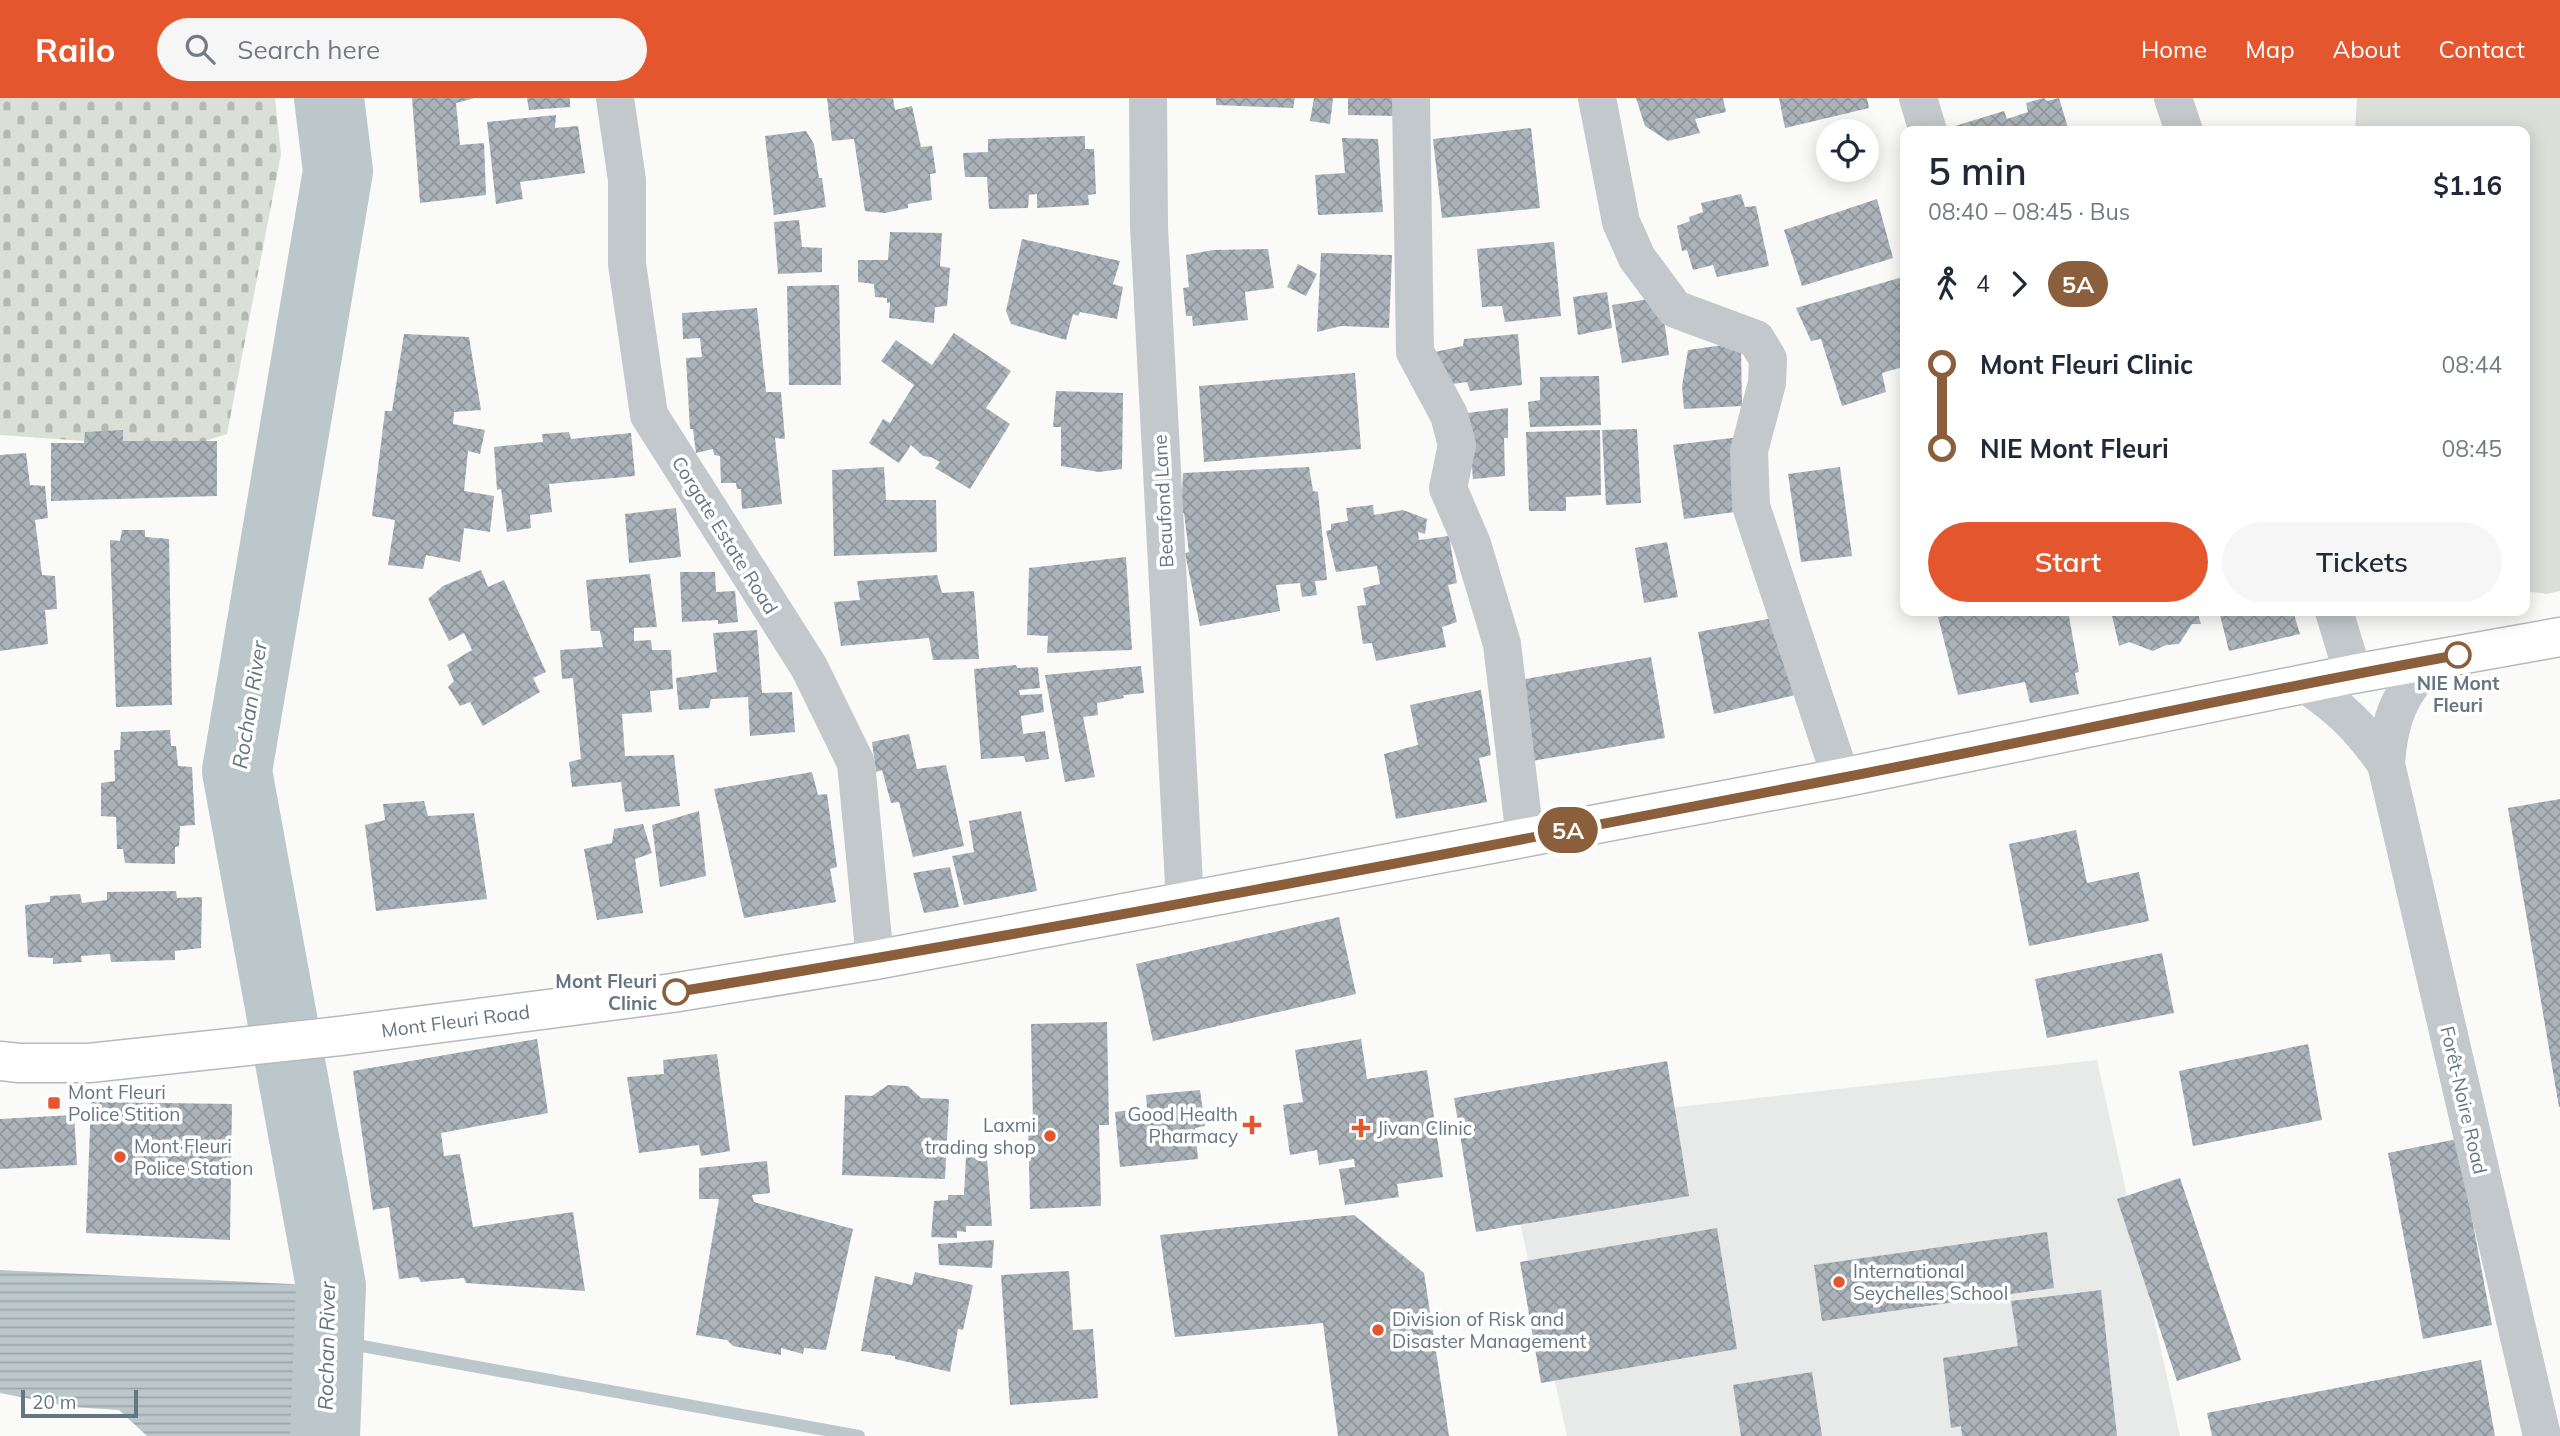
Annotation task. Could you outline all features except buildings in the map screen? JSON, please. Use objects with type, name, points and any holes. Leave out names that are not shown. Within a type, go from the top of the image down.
[{"type":"main road","name":"Mont Fleuri Road","points":[[0,1061],[89,1063],[340,1036],[672,993],[875,960],[1841,778],[2353,674],[2560,637]]},
{"type":"street","name":"Corgate Estate Road","points":[[615,98],[626,180],[627,264],[649,415],[809,667],[856,763],[875,960]]},
{"type":"street","name":"Beaufond Lane","points":[[1149,98],[1149,227],[1185,903]]},
{"type":"street","points":[[1411,98],[1415,352],[1448,415],[1457,445],[1448,488],[1472,544],[1502,644],[1525,838]]},
{"type":"street","points":[[1597,98],[1621,222],[1637,258],[1675,309],[1756,340],[1768,359],[1767,383],[1749,451],[1751,506],[1841,778]]},
{"type":"street","points":[[1918,98],[1926,126]]},
{"type":"street","points":[[2173,98],[2181,126]]},
{"type":"street","points":[[2336,616],[2353,674]]},
{"type":"street","name":"Forêt-Noire Road","points":[[2431,660],[2412,681],[2397,706],[2388,735],[2386,764],[2542,1436]]},
{"type":"street","name":"Forêt-Noire Road","points":[[2305,684],[2337,705],[2364,732],[2386,764]]},
{"type":"shaded area","name":"International Seychelles School","points":[[2097,1060],[2180,1436],[1567,1436],[1499,1127]]},
{"type":"shaded area","points":[[0,1270],[331,1286],[318,1436],[147,1436],[119,1410],[72,1407],[0,1393]]},
{"type":"green space","points":[[0,98],[275,98],[281,154],[227,434],[184,448],[0,435]]},
{"type":"green space","points":[[2357,98],[2560,98],[2560,591],[2547,594],[2530,592],[2530,126],[2355,126]]},
{"type":"waterway","name":"Rochan River","points":[[325,1436],[331,1286],[237,771],[338,171],[329,98]]},
{"type":"waterway","points":[[329,1340],[859,1436]]},
{"type":"bus line","name":"5A","points":[[676,992],[875,960],[1290,883],[1841,778],[2458,655]]},
{"type":"place","name":"NIE Mont Fleuri","points":[[2458,655]]},
{"type":"place","name":"Mont Fleuri Clinic","points":[[676,992]]},
{"type":"place","name":"Mont Fleuri Police Stition","points":[[54,1103]]},
{"type":"place","name":"Good Health Pharmacy","points":[[1252,1125]]},
{"type":"place","name":"Jivan Clinic","points":[[1361,1128]]},
{"type":"place","name":"Laxmi trading shop","points":[[1050,1136]]},
{"type":"place","name":"Mont Fleuri Police Station","points":[[120,1157]]},
{"type":"place","name":"International Seychelles School","points":[[1839,1282]]},
{"type":"place","name":"Division of Risk and Disaster Management","points":[[1378,1330]]}]
